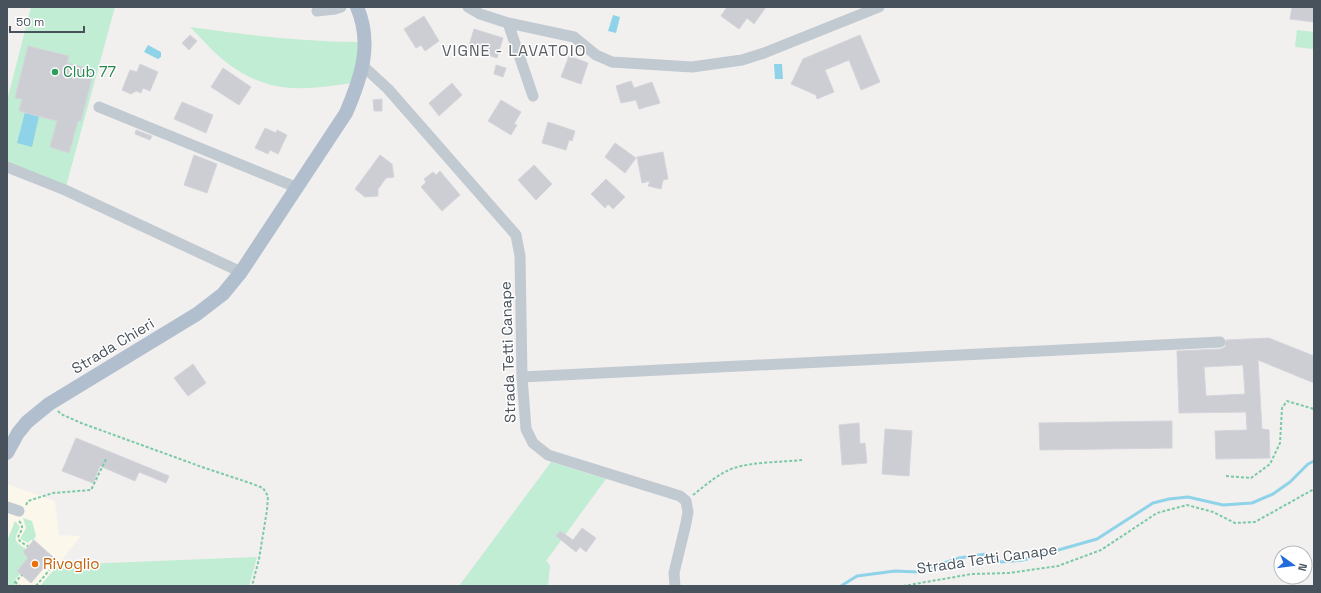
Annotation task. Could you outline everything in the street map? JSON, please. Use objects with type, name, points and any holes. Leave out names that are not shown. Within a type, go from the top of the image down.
[{"type":"main road","name":"Strada Chieri","points":[[7,453],[18,433],[27,422],[49,404],[197,314],[223,294],[241,272],[298,188],[346,113],[355,94],[362,65],[365,39],[363,22],[357,7]]},
{"type":"street","points":[[319,7],[317,11],[341,7]]},
{"type":"street","points":[[468,7],[488,11],[508,23],[574,37],[596,56],[612,62],[692,67],[742,60],[764,54],[879,7]]},
{"type":"street","points":[[508,23],[533,96]]},
{"type":"street","name":"Strada Tetti Canape","points":[[362,65],[388,89],[516,235],[520,256],[522,376],[526,429],[533,443],[548,455],[680,496],[686,501]]},
{"type":"street","points":[[99,107],[298,188]]},
{"type":"street","points":[[7,167],[65,190],[241,272]]},
{"type":"street","points":[[522,376],[1220,342]]},
{"type":"street","points":[[675,586],[674,573],[688,512],[686,501]]},
{"type":"street","points":[[7,507],[20,512]]},
{"type":"path","points":[[1226,476],[1250,478],[1270,464],[1280,442],[1282,408],[1287,401],[1314,409]]},
{"type":"path","points":[[49,404],[61,414],[82,423],[263,488],[268,496],[267,510],[259,559],[252,586]]},
{"type":"path","points":[[28,546],[20,542],[18,536],[22,529],[20,512],[28,501],[53,493],[91,490],[106,459]]},
{"type":"path","points":[[686,501],[711,480],[734,468],[749,465],[802,460]]},
{"type":"path","name":"Strada Tetti Canape","points":[[903,586],[972,574],[1009,573],[1058,566],[1101,550],[1157,513],[1187,505],[1213,512],[1235,523],[1255,522],[1314,489]]},
{"type":"path","points":[[36,586],[57,561]]},
{"type":"path","points":[[20,586],[15,583],[22,575]]},
{"type":"shaded area","points":[[7,484],[55,501],[59,535],[81,536],[40,586],[7,586]]},
{"type":"green space","name":"Club 77","points":[[31,7],[115,7],[65,190],[7,165],[7,101]]},
{"type":"green space","points":[[190,27],[274,38],[359,42],[358,62],[352,83],[318,87],[287,88],[258,81],[227,63]]},
{"type":"green space","points":[[1297,30],[1314,32],[1314,49],[1295,47]]},
{"type":"green space","points":[[551,462],[606,479],[546,561],[550,565],[548,586],[459,586]]},
{"type":"green space","points":[[23,518],[32,521],[36,536],[33,541],[31,540],[28,543],[20,539],[26,528]]},
{"type":"green space","points":[[15,521],[20,527],[16,540],[26,549],[23,552],[28,558],[17,571],[20,574],[13,582],[17,586],[7,586],[7,541]]},
{"type":"green space","points":[[257,557],[249,586],[40,586],[58,565]]},
{"type":"water","points":[[613,15],[620,17],[616,33],[608,31]]},
{"type":"water","points":[[148,45],[161,52],[161,57],[158,59],[144,52]]},
{"type":"water","points":[[774,64],[782,64],[783,79],[775,79]]},
{"type":"water","points":[[25,112],[39,116],[32,147],[17,143]]},
{"type":"building","points":[[727,7],[766,7],[754,24],[747,18],[739,29],[721,16]]},
{"type":"building","points":[[1292,7],[1314,7],[1314,22],[1290,19]]},
{"type":"building","points":[[424,16],[439,41],[425,51],[421,45],[416,48],[404,29]]},
{"type":"building","points":[[474,29],[503,38],[497,58],[468,49]]},
{"type":"building","points":[[190,35],[197,41],[189,50],[182,43]]},
{"type":"building","points":[[860,35],[880,82],[861,90],[849,60],[825,70],[834,92],[817,99],[816,95],[791,84],[803,59]]},
{"type":"building","points":[[28,46],[69,56],[67,63],[94,70],[81,121],[78,121],[69,153],[50,147],[57,121],[19,111],[22,99],[15,98]]},
{"type":"building","points":[[569,56],[588,63],[581,84],[561,77]]},
{"type":"building","points":[[140,64],[158,72],[150,91],[143,88],[141,93],[136,91],[131,94],[122,90],[130,70],[137,72]]},
{"type":"building","points":[[496,65],[506,68],[503,77],[494,74]]},
{"type":"building","points":[[223,68],[251,87],[239,105],[211,87]]},
{"type":"building","points":[[631,81],[634,88],[652,82],[660,103],[639,109],[636,100],[621,103],[616,86]]},
{"type":"building","points":[[452,83],[462,95],[439,116],[429,103]]},
{"type":"building","points":[[382,99],[382,111],[374,111],[373,100]]},
{"type":"building","points":[[501,100],[521,112],[514,124],[517,125],[511,135],[488,121]]},
{"type":"building","points":[[182,102],[213,115],[206,133],[174,119]]},
{"type":"building","points":[[548,122],[575,131],[572,141],[569,140],[566,150],[542,143]]},
{"type":"building","points":[[265,128],[276,133],[277,130],[287,135],[278,154],[270,150],[268,154],[255,148]]},
{"type":"building","points":[[136,130],[152,136],[150,140],[135,134]]},
{"type":"building","points":[[615,143],[636,158],[625,173],[605,157]]},
{"type":"building","points":[[663,152],[668,179],[663,180],[661,189],[648,186],[650,181],[642,183],[637,157]]},
{"type":"building","points":[[194,155],[217,164],[207,193],[184,185]]},
{"type":"building","points":[[380,155],[392,164],[394,177],[386,178],[378,189],[378,196],[365,197],[355,189]]},
{"type":"building","points":[[534,165],[552,184],[536,200],[518,180]]},
{"type":"building","points":[[440,171],[460,195],[442,211],[421,187],[426,182],[424,179],[433,172],[436,175]]},
{"type":"building","points":[[606,179],[625,197],[613,209],[608,204],[605,208],[591,194]]},
{"type":"building","points":[[1269,338],[1314,356],[1314,383],[1258,360],[1262,429],[1269,430],[1270,458],[1216,459],[1215,431],[1247,430],[1246,412],[1179,413],[1177,351],[1221,349],[1225,347],[1226,340]],"holes":[[[1243,365],[1245,394],[1206,396],[1204,367]]]},
{"type":"building","points":[[193,364],[206,383],[188,396],[174,378]]},
{"type":"building","points":[[1172,421],[1172,448],[1040,450],[1039,423]]},
{"type":"building","points":[[859,423],[860,444],[865,443],[867,463],[842,465],[839,425]]},
{"type":"building","points":[[885,429],[912,431],[909,476],[882,474]]},
{"type":"building","points":[[76,438],[169,476],[166,483],[139,472],[135,481],[100,466],[93,483],[62,471]]},
{"type":"building","points":[[582,528],[596,538],[586,552],[580,547],[576,552],[556,536],[560,531],[573,540]]},
{"type":"building","name":"Rivoglio","points":[[34,540],[53,557],[31,583],[17,571],[28,558],[23,552]]},
{"type":"waterway","points":[[841,586],[857,576],[895,571],[918,572],[959,558],[986,554],[1001,562],[1023,560],[1097,539],[1153,503],[1169,499],[1188,497],[1223,505],[1252,503],[1273,494],[1290,482],[1308,464],[1314,461]]},
{"type":"place","name":"Club 77","points":[[55,72]]},
{"type":"place","name":"Rivoglio","points":[[35,564]]},
{"type":"district","name":"VIGNE - LAVATOIO","points":[[514,50]]}]
